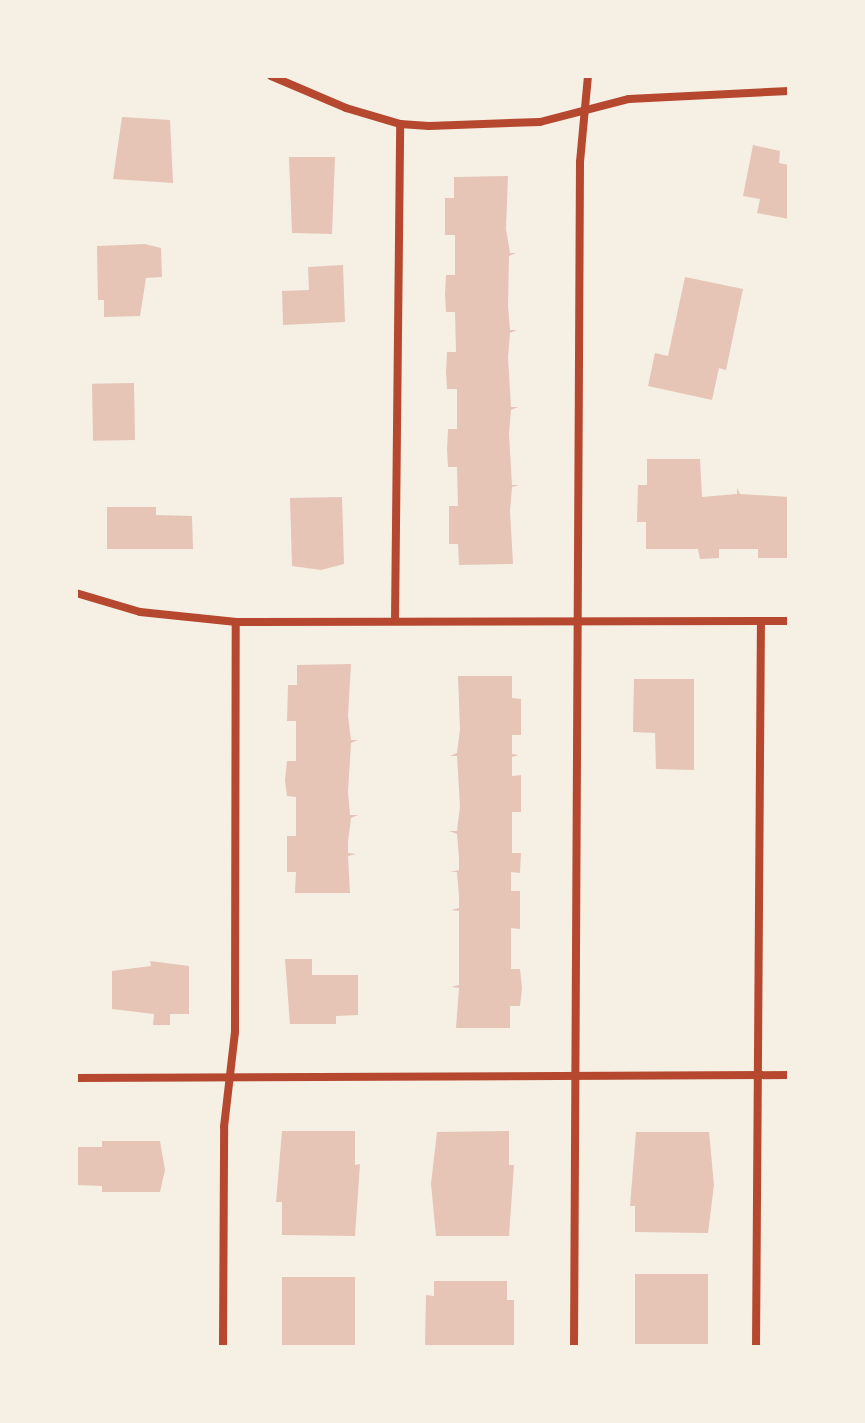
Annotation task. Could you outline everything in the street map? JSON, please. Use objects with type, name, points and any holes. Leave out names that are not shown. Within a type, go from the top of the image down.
[{"type":"street","points":[[271,76],[346,108],[400,124],[540,122],[629,99],[789,91]]},
{"type":"street","points":[[574,1347],[582,112],[588,76]]},
{"type":"street","points":[[395,621],[400,124]]},
{"type":"street","points":[[76,593],[140,612],[236,622],[579,618],[789,621]]},
{"type":"street","points":[[756,1347],[761,621]]},
{"type":"street","points":[[223,1347],[228,1081],[235,1032],[236,622]]},
{"type":"street","points":[[76,1078],[228,1081],[789,1075]]},
{"type":"building","points":[[122,117],[170,120],[173,183],[113,179]]},
{"type":"building","points":[[753,145],[780,151],[779,163],[789,165],[789,219],[757,213],[760,199],[743,196]]},
{"type":"building","points":[[289,157],[335,157],[332,234],[292,233]]},
{"type":"building","points":[[508,176],[506,229],[510,253],[516,253],[509,256],[508,306],[510,330],[517,330],[510,333],[508,357],[511,407],[518,407],[511,410],[509,434],[512,485],[519,485],[512,487],[510,511],[513,564],[459,565],[458,544],[449,544],[449,506],[458,506],[457,467],[448,467],[447,450],[448,429],[457,429],[457,389],[447,389],[447,352],[456,352],[455,312],[446,312],[445,295],[446,275],[455,275],[455,235],[445,235],[445,198],[454,198],[454,177]]},
{"type":"building","points":[[145,244],[161,248],[162,277],[146,278],[140,316],[104,317],[104,300],[98,300],[97,246]]},
{"type":"building","points":[[343,265],[345,322],[283,325],[282,291],[309,290],[308,267]]},
{"type":"building","points":[[685,277],[743,289],[726,370],[719,368],[712,400],[648,386],[655,353],[668,356]]},
{"type":"building","points":[[134,383],[135,440],[93,441],[92,384]]},
{"type":"building","points":[[647,459],[700,459],[702,497],[737,494],[737,488],[740,494],[789,497],[789,558],[758,558],[758,549],[719,549],[719,558],[700,559],[698,549],[646,549],[646,522],[637,522],[638,485],[647,485]]},
{"type":"building","points":[[342,497],[344,564],[321,570],[292,566],[290,498]]},
{"type":"building","points":[[107,507],[156,507],[156,515],[192,516],[193,549],[107,549]]},
{"type":"building","points":[[351,664],[348,716],[351,740],[358,740],[351,743],[348,792],[350,815],[358,815],[351,818],[348,842],[348,853],[356,854],[348,856],[350,893],[295,893],[296,872],[287,872],[287,836],[296,836],[296,797],[287,796],[285,780],[287,761],[296,761],[296,721],[287,721],[288,685],[297,685],[297,665]]},
{"type":"building","points":[[458,676],[512,676],[512,698],[521,699],[521,735],[512,735],[512,754],[519,755],[512,757],[512,776],[521,775],[521,812],[512,812],[512,853],[521,853],[520,873],[511,872],[511,891],[520,891],[520,929],[511,928],[511,969],[520,969],[522,988],[520,1006],[510,1006],[510,1028],[456,1028],[459,988],[451,987],[459,985],[459,911],[451,910],[459,908],[459,897],[457,872],[450,872],[459,870],[459,858],[457,834],[449,831],[457,831],[460,806],[457,756],[450,756],[457,753],[460,729]]},
{"type":"building","points":[[634,679],[694,679],[694,770],[656,769],[655,733],[633,732]]},
{"type":"building","points":[[285,959],[312,959],[312,975],[358,975],[358,1015],[336,1016],[336,1024],[290,1024]]},
{"type":"building","points":[[150,961],[189,966],[189,1014],[170,1014],[170,1025],[153,1025],[154,1014],[112,1009],[112,971],[151,966]]},
{"type":"building","points":[[282,1131],[355,1131],[355,1165],[360,1164],[355,1236],[282,1235],[282,1202],[276,1202]]},
{"type":"building","points":[[509,1131],[509,1165],[514,1165],[509,1236],[436,1236],[431,1184],[437,1132]]},
{"type":"building","points":[[636,1132],[709,1132],[714,1185],[708,1233],[635,1232],[635,1206],[630,1206]]},
{"type":"building","points":[[102,1141],[160,1141],[165,1170],[160,1192],[102,1192],[102,1186],[76,1185],[76,1147],[102,1147]]},
{"type":"building","points":[[635,1274],[708,1274],[708,1344],[635,1344]]},
{"type":"building","points":[[282,1277],[355,1277],[355,1347],[282,1347]]},
{"type":"building","points":[[434,1281],[507,1281],[507,1300],[514,1300],[514,1347],[425,1347],[426,1295],[434,1296]]}]
